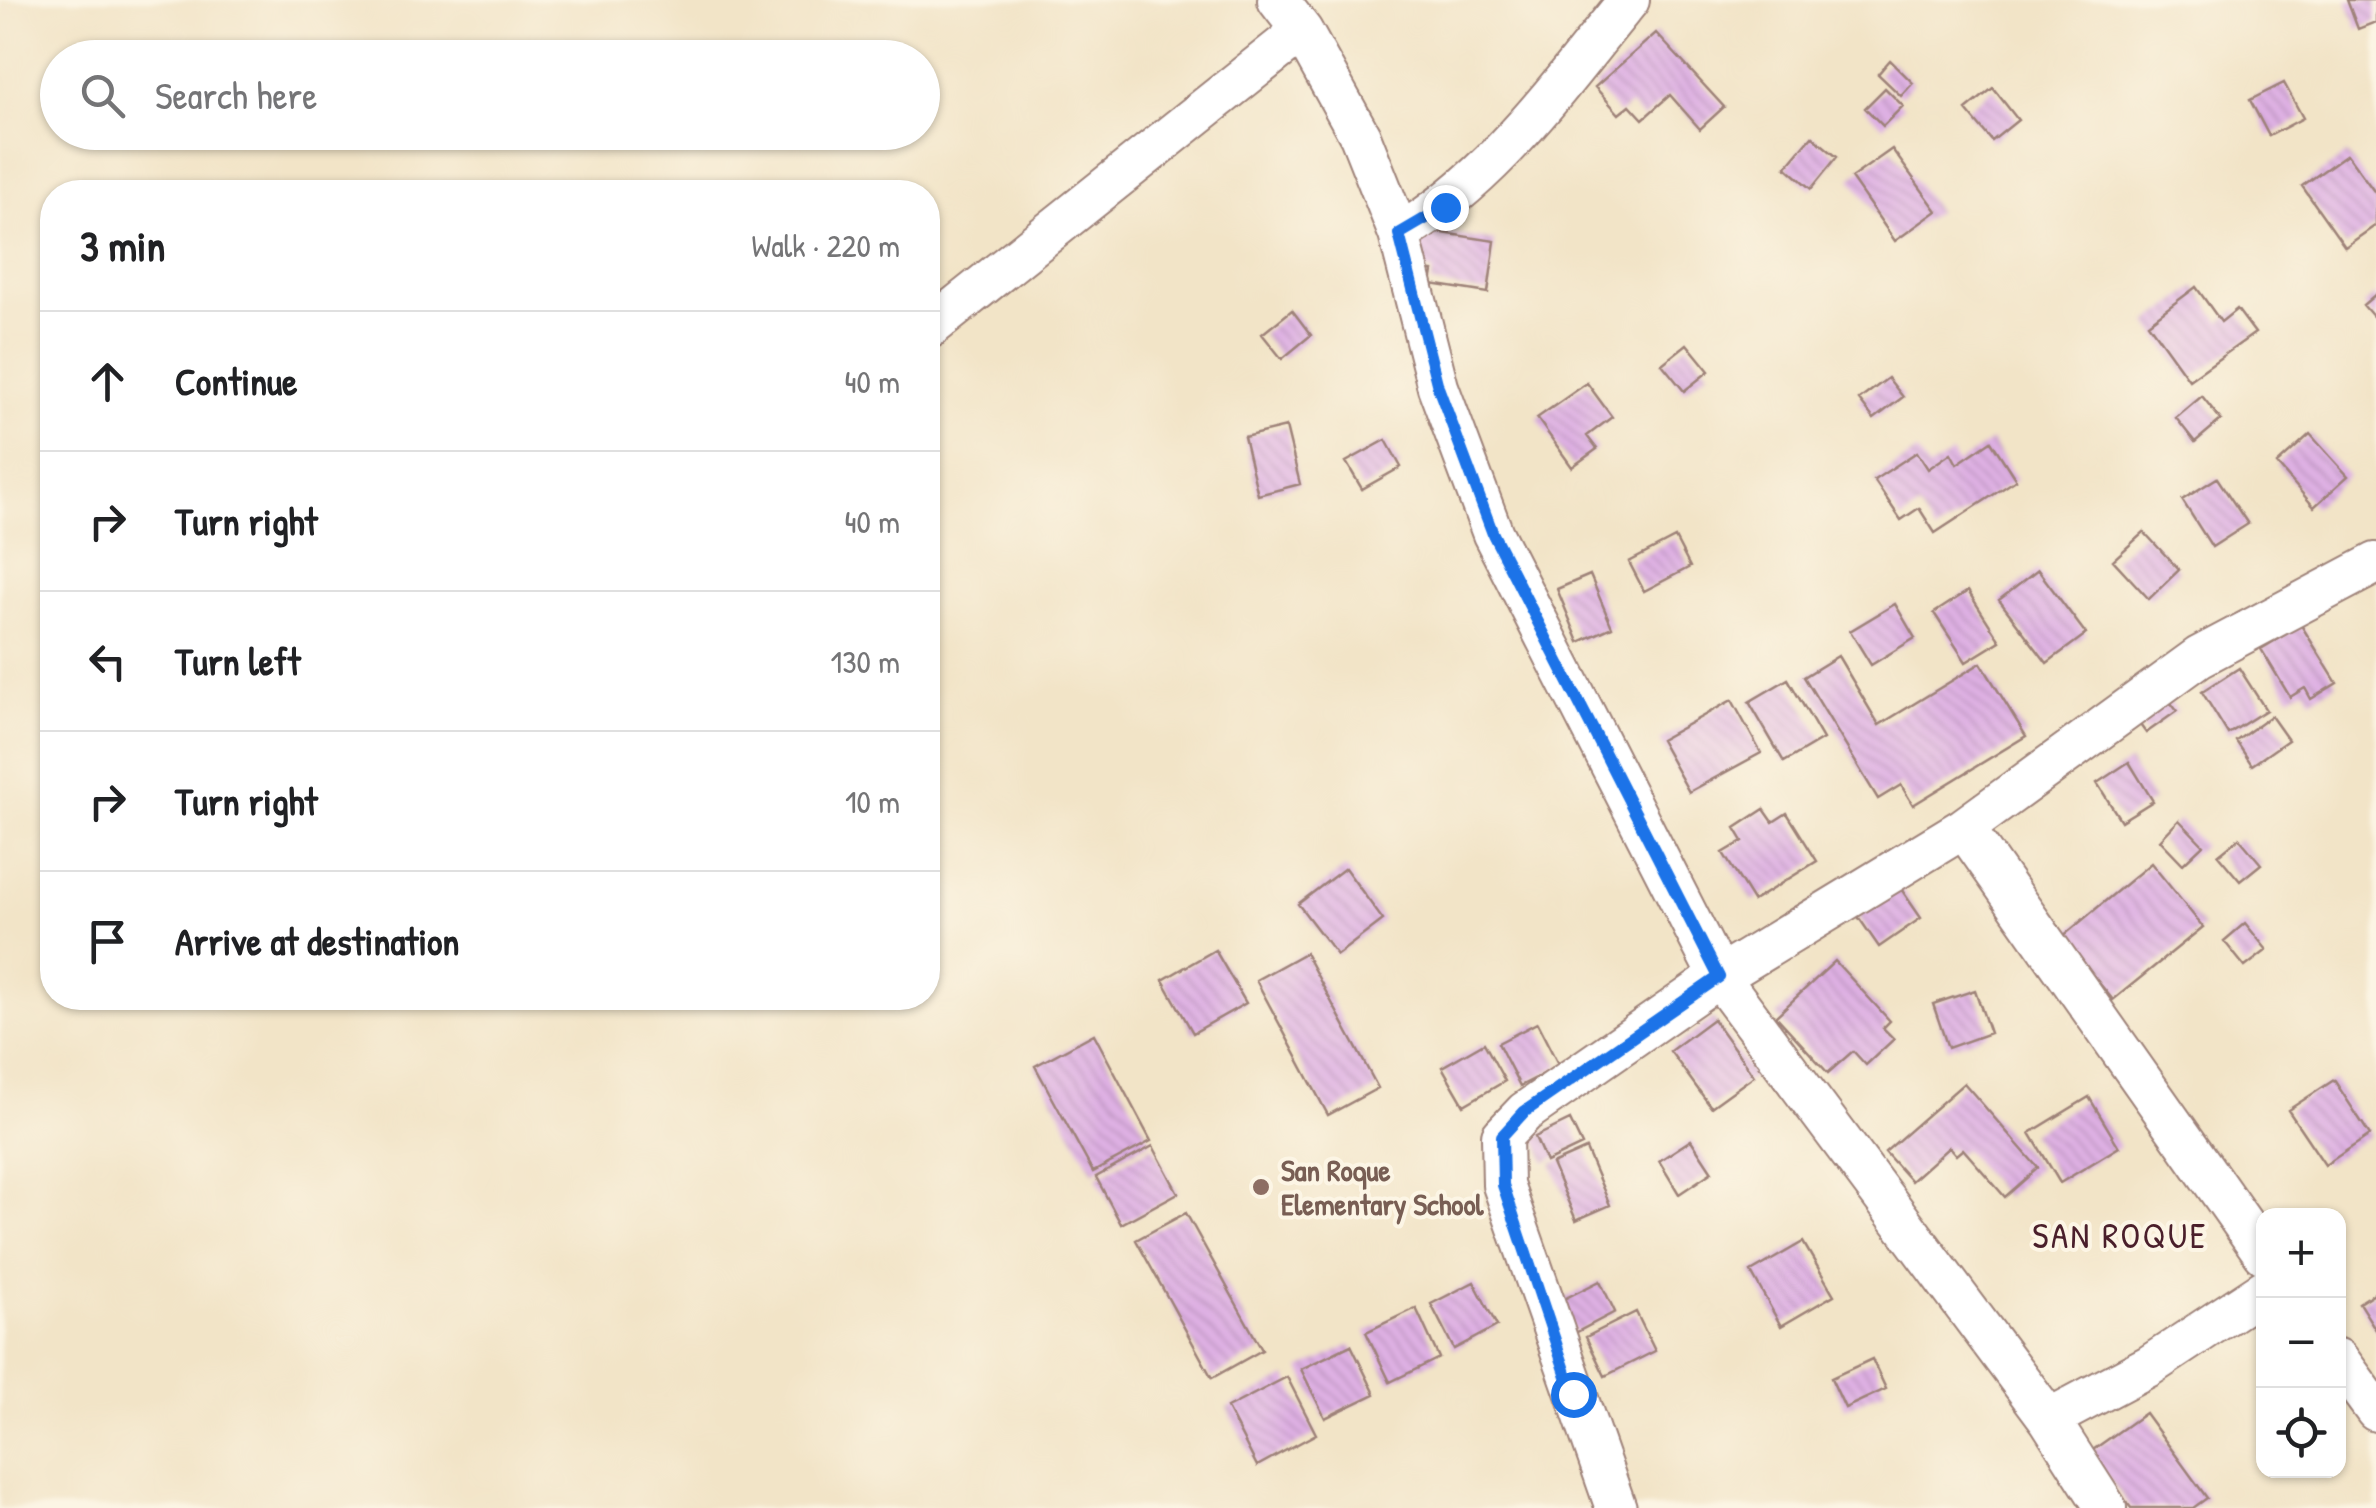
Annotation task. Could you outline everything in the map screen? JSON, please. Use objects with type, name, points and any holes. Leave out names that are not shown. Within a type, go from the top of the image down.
[{"type":"street","points":[[1399,234],[1445,207],[1489,168],[1541,112],[1628,0]]},
{"type":"street","points":[[940,319],[1290,16],[1360,136],[1399,234],[1438,387],[1493,534],[1719,977],[2049,1420],[2106,1508]]},
{"type":"street","points":[[1616,1508],[1503,1185],[1502,1136],[1524,1112],[1719,977],[1964,828],[2199,657],[2376,563]]},
{"type":"street","points":[[1964,828],[2256,1243]]},
{"type":"street","points":[[2049,1420],[2149,1366],[2256,1295]]},
{"type":"street","points":[[2346,1370],[2376,1411]]},
{"type":"building","points":[[2347,0],[2376,0],[2376,22],[2358,29]]},
{"type":"building","points":[[1656,33],[1724,107],[1700,129],[1670,95],[1643,119],[1630,105],[1619,114],[1595,87]]},
{"type":"building","points":[[1890,60],[1913,83],[1901,96],[1878,74]]},
{"type":"building","points":[[2284,83],[2303,118],[2269,136],[2250,100]]},
{"type":"building","points":[[1885,88],[1903,106],[1883,126],[1865,108]]},
{"type":"building","points":[[1993,88],[2018,120],[1992,141],[1966,110]]},
{"type":"building","points":[[1812,136],[1837,157],[1811,189],[1786,167]]},
{"type":"building","points":[[1892,149],[1937,211],[1895,241],[1851,178]]},
{"type":"building","points":[[2347,154],[2376,194],[2376,225],[2345,247],[2302,186]]},
{"type":"building","points":[[1423,230],[1495,241],[1488,293],[1431,284],[1433,271],[1417,269]]},
{"type":"building","points":[[2196,287],[2221,322],[2237,309],[2255,333],[2189,380],[2148,323]]},
{"type":"building","points":[[2376,294],[2376,320],[2363,305]]},
{"type":"building","points":[[1292,310],[1311,335],[1282,359],[1262,334]]},
{"type":"building","points":[[1687,344],[1709,371],[1684,391],[1662,364]]},
{"type":"building","points":[[1888,378],[1903,397],[1874,419],[1859,400]]},
{"type":"building","points":[[1587,383],[1612,417],[1587,436],[1597,449],[1572,467],[1537,418]]},
{"type":"building","points":[[2202,396],[2221,420],[2195,442],[2176,418]]},
{"type":"building","points":[[1286,427],[1300,484],[1258,495],[1244,437]]},
{"type":"building","points":[[2310,434],[2348,476],[2314,507],[2277,464]]},
{"type":"building","points":[[1386,440],[1401,467],[1362,489],[1346,462]]},
{"type":"building","points":[[1991,441],[2016,480],[1935,533],[1919,508],[1901,520],[1874,480],[1917,452],[1928,469],[1951,453],[1957,464]]},
{"type":"building","points":[[2217,478],[2248,524],[2212,547],[2182,500]]},
{"type":"building","points":[[2144,532],[2179,570],[2149,599],[2113,560]]},
{"type":"building","points":[[1675,538],[1690,567],[1644,591],[1629,562]]},
{"type":"building","points":[[2038,570],[2086,634],[2047,663],[1999,600]]},
{"type":"building","points":[[1590,575],[1612,627],[1579,642],[1557,589]]},
{"type":"building","points":[[1968,591],[2000,641],[1966,662],[1934,613]]},
{"type":"building","points":[[1895,604],[1915,638],[1871,665],[1850,631]]},
{"type":"building","points":[[2301,625],[2337,683],[2311,699],[2305,688],[2290,697],[2261,649]]},
{"type":"building","points":[[1838,656],[1879,725],[1981,663],[2026,736],[1913,805],[1901,785],[1878,799],[1804,677]]},
{"type":"building","points":[[2239,668],[2266,710],[2228,734],[2202,692]]},
{"type":"building","points":[[1788,679],[1823,739],[1784,762],[1749,702]]},
{"type":"building","points":[[2165,695],[2177,711],[2146,733],[2135,718]]},
{"type":"building","points":[[1732,700],[1761,753],[1689,792],[1660,740]]},
{"type":"building","points":[[2271,716],[2288,740],[2252,765],[2236,741]]},
{"type":"building","points":[[2129,762],[2153,801],[2121,821],[2097,783]]},
{"type":"building","points":[[1764,809],[1773,822],[1787,813],[1817,861],[1753,901],[1723,853],[1743,841],[1735,828]]},
{"type":"building","points":[[2179,820],[2203,845],[2183,864],[2160,840]]},
{"type":"building","points":[[2239,838],[2261,864],[2240,881],[2218,855]]},
{"type":"building","points":[[2151,863],[2203,927],[2113,1000],[2062,937]]},
{"type":"building","points":[[1345,868],[1383,920],[1337,955],[1298,904]]},
{"type":"building","points":[[1899,886],[1921,918],[1879,947],[1857,915]]},
{"type":"building","points":[[2245,923],[2267,950],[2245,967],[2224,941]]},
{"type":"building","points":[[1215,950],[1246,1003],[1193,1033],[1163,980]]},
{"type":"building","points":[[1305,953],[1378,1088],[1328,1115],[1256,980]]},
{"type":"building","points":[[1835,961],[1890,1021],[1883,1028],[1894,1039],[1866,1065],[1853,1051],[1828,1073],[1776,1016]]},
{"type":"building","points":[[1975,990],[1990,1033],[1948,1048],[1933,1004]]},
{"type":"building","points":[[1713,1019],[1754,1076],[1711,1107],[1670,1051]]},
{"type":"building","points":[[1537,1023],[1559,1066],[1520,1086],[1498,1043]]},
{"type":"building","points":[[1094,1034],[1151,1141],[1093,1172],[1035,1066]]},
{"type":"building","points":[[1484,1043],[1505,1081],[1464,1105],[1442,1067]]},
{"type":"building","points":[[2334,1080],[2370,1135],[2325,1165],[2288,1110]]},
{"type":"building","points":[[1964,1083],[2038,1168],[2005,1197],[1963,1149],[1956,1155],[1949,1147],[1911,1181],[1885,1152]]},
{"type":"building","points":[[2089,1097],[2119,1147],[2060,1183],[2030,1133]]},
{"type":"building","points":[[1570,1120],[1582,1145],[1546,1162],[1535,1137]]},
{"type":"building","points":[[1691,1140],[1712,1172],[1679,1194],[1659,1161]]},
{"type":"building","points":[[1153,1146],[1178,1193],[1121,1224],[1096,1177]]},
{"type":"building","points":[[1586,1149],[1610,1205],[1576,1220],[1552,1164]]},
{"type":"building","points":[[1186,1213],[1262,1350],[1212,1378],[1136,1240]]},
{"type":"building","points":[[1803,1242],[1834,1295],[1781,1326],[1751,1272]]},
{"type":"building","points":[[1600,1281],[1615,1312],[1575,1333],[1558,1302]]},
{"type":"building","points":[[1474,1282],[1497,1326],[1454,1349],[1431,1304]]},
{"type":"building","points":[[2376,1292],[2376,1330],[2359,1303]]},
{"type":"building","points":[[1416,1308],[1439,1358],[1390,1382],[1366,1332]]},
{"type":"building","points":[[1636,1312],[1655,1351],[1605,1376],[1586,1337]]},
{"type":"building","points":[[1351,1345],[1375,1394],[1325,1418],[1301,1369]]},
{"type":"building","points":[[1872,1359],[1886,1389],[1845,1408],[1831,1378]]},
{"type":"building","points":[[1287,1377],[1316,1434],[1257,1466],[1227,1408]]},
{"type":"building","points":[[2145,1413],[2207,1498],[2193,1508],[2131,1508],[2090,1452]]},
{"type":"place","name":"San Roque Elementary School","points":[[1261,1187]]},
{"type":"district","name":"SAN ROQUE","points":[[2120,1235]]},
{"type":"route","points":[[1445,207],[1399,234],[1438,387],[1493,534],[1719,977],[1524,1112],[1502,1136],[1503,1185],[1573,1394]]}]
